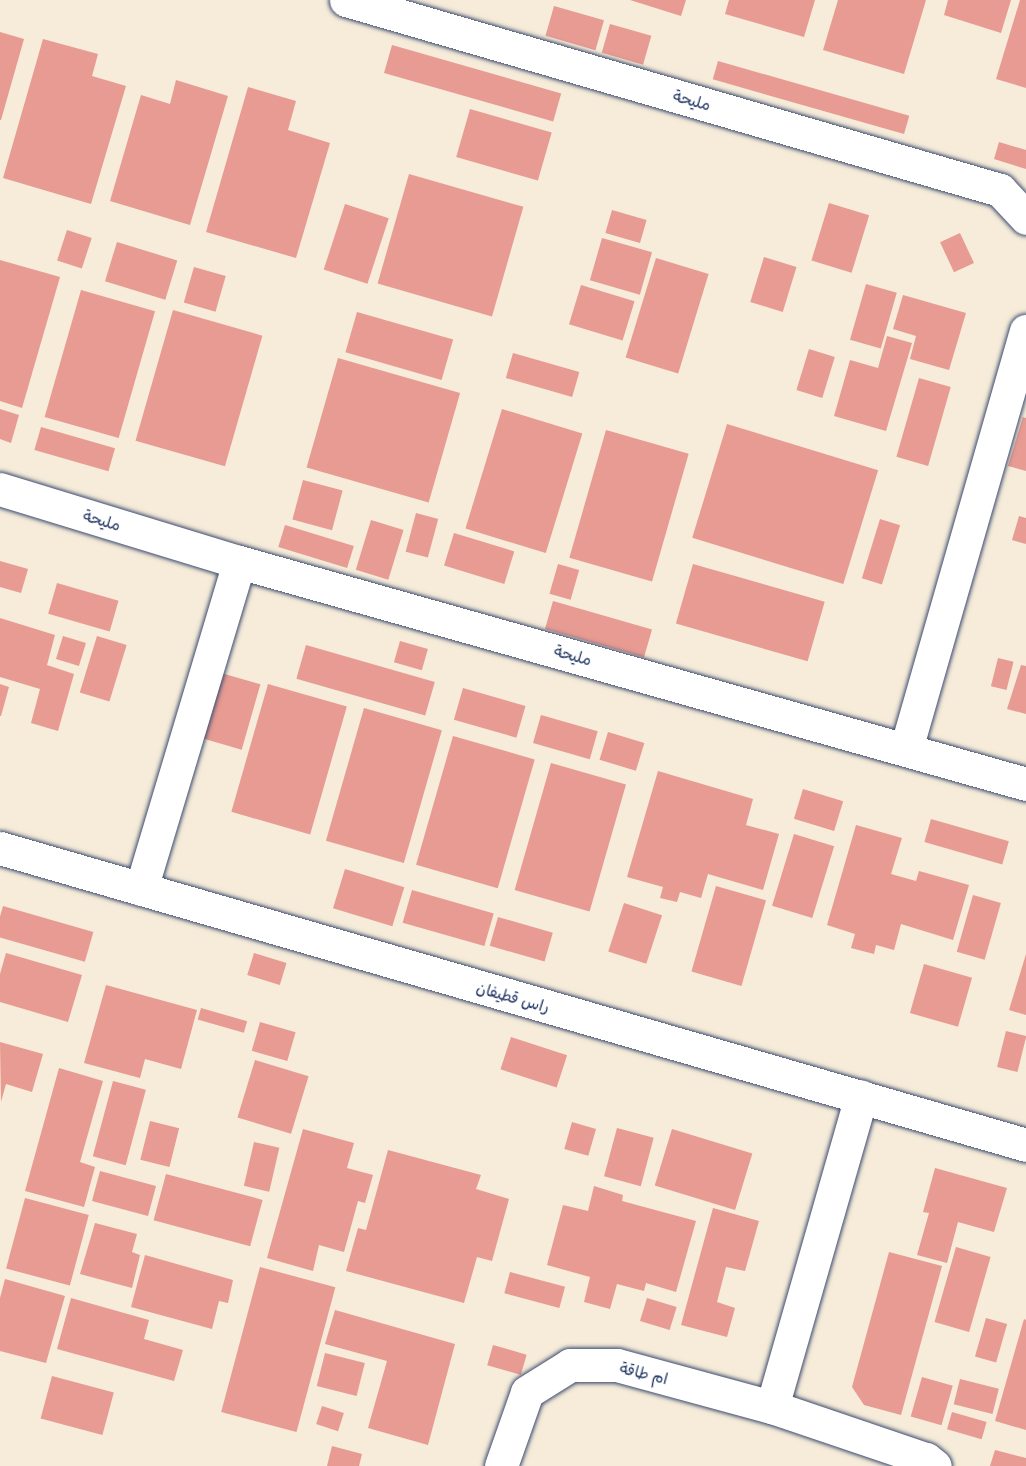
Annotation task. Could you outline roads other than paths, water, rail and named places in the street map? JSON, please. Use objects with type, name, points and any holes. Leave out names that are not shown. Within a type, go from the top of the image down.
[{"type":"street","name":"مليحة","points":[[346,0],[1000,189],[1026,218]]},
{"type":"street","points":[[906,749],[1026,332]]},
{"type":"street","name":"مليحة","points":[[0,489],[239,562],[1026,784]]},
{"type":"street","points":[[141,889],[239,562]]},
{"type":"street","name":"راس قطيفان","points":[[0,848],[1026,1145]]},
{"type":"street","points":[[772,1407],[861,1097]]},
{"type":"street","name":"ام طاقة","points":[[501,1466],[527,1392],[570,1365],[617,1365],[772,1407],[926,1459],[935,1466]]}]
